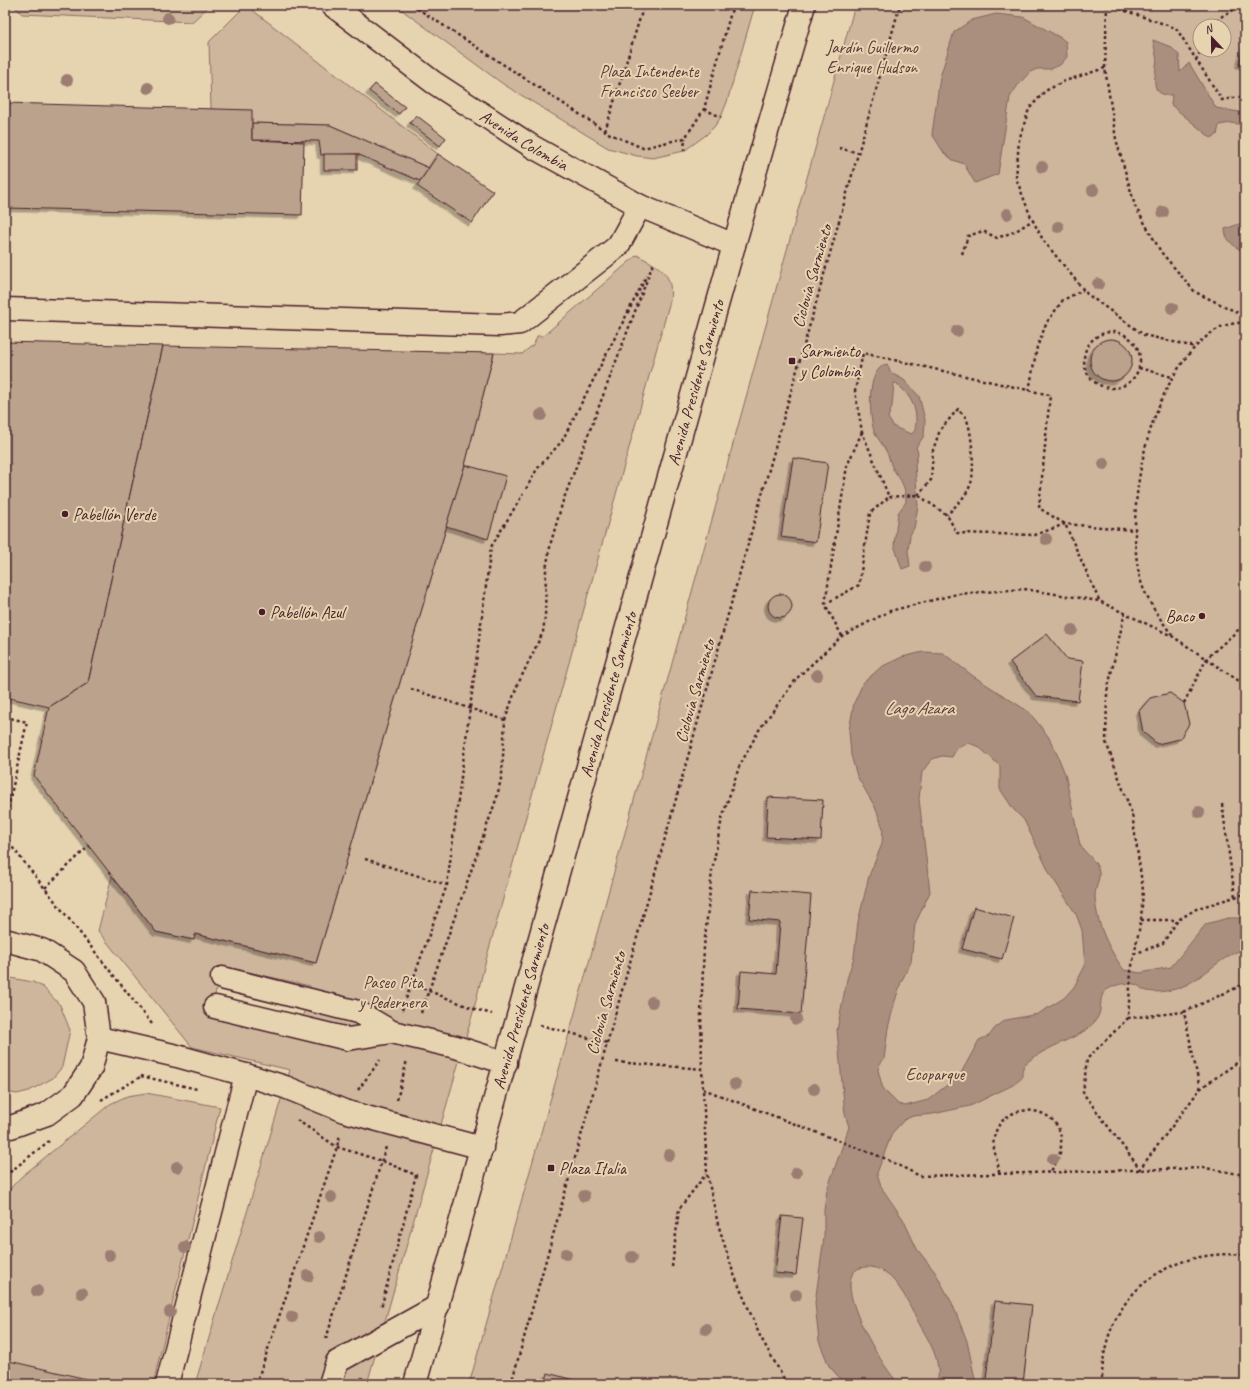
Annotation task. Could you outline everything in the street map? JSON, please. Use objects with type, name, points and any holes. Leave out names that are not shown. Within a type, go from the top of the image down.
[{"type":"main road","name":"Avenida Colombia","points":[[332,5],[433,82],[533,147],[640,206],[734,244]]},
{"type":"main road","name":"Avenida Presidente Sarmiento","points":[[415,1384],[734,244],[804,5]]},
{"type":"main road","points":[[5,309],[500,325],[520,323],[618,246],[640,206]]},
{"type":"main road","points":[[5,940],[42,950],[74,971],[94,1002],[100,1038],[91,1068],[73,1095],[47,1114],[11,1126],[5,1125]]},
{"type":"main road","points":[[222,978],[358,1012],[403,1035],[456,1047],[506,1063]]},
{"type":"main road","points":[[215,1007],[348,1039],[403,1035]]},
{"type":"main road","points":[[100,1038],[177,1056],[246,1075],[285,1087],[344,1111],[482,1148]]},
{"type":"main road","points":[[167,1384],[246,1075]]},
{"type":"main road","points":[[330,1384],[337,1362],[438,1306]]},
{"type":"path","points":[[412,5],[605,131],[643,148],[685,138]]},
{"type":"path","points":[[605,131],[644,5]]},
{"type":"path","points":[[684,151],[685,138],[704,109],[733,5]]},
{"type":"path","name":"Ciclovía Sarmiento","points":[[511,1384],[900,5]]},
{"type":"path","points":[[1245,96],[1222,100],[1176,28],[1108,5],[1105,68],[1116,139],[1135,206],[1161,252],[1195,292],[1245,316]]},
{"type":"path","points":[[1219,18],[1236,8],[1245,8]]},
{"type":"path","points":[[1105,68],[1065,81],[1045,91],[1029,109],[1019,140],[1016,178],[1043,240],[1083,290],[1144,335],[1195,347]]},
{"type":"path","points":[[704,109],[721,117]]},
{"type":"path","points":[[839,148],[859,153]]},
{"type":"path","points":[[962,254],[968,236],[983,231],[997,238],[1016,232],[1033,220]]},
{"type":"path","points":[[256,1384],[337,1147],[344,1111],[387,1049],[403,1035],[497,797],[502,774],[505,720],[517,686],[543,632],[545,618],[546,569],[561,500],[653,264],[562,441],[537,470],[526,489]]},
{"type":"path","points":[[1029,391],[1037,347],[1047,322],[1063,300],[1083,290]]},
{"type":"path","points":[[1172,636],[1150,604],[1139,574],[1134,530],[1141,466],[1153,419],[1172,377],[1195,347],[1222,326],[1245,322]]},
{"type":"path","points":[[1105,332],[1124,334],[1132,340],[1138,348],[1140,358],[1139,368],[1134,377],[1127,383],[1118,387],[1108,388],[1099,385],[1091,379],[1083,362],[1084,352],[1096,336],[1105,332]]},
{"type":"path","points":[[889,497],[862,432],[855,391],[863,353],[1050,396],[1039,508],[1065,524],[1099,601]]},
{"type":"path","points":[[1139,368],[1172,377]]},
{"type":"path","points":[[918,495],[932,480],[933,450],[940,430],[958,409],[966,418],[969,430],[973,472],[971,483],[962,500],[947,515]]},
{"type":"path","points":[[842,636],[825,604],[847,466],[862,432]]},
{"type":"path","points":[[324,1347],[382,1161],[392,1124],[403,1035],[412,984],[447,885],[491,546],[523,494]]},
{"type":"path","points":[[825,604],[858,585],[870,514],[889,497],[918,495],[947,515],[958,533],[1035,535],[1065,524],[1134,530]]},
{"type":"path","points":[[787,1384],[760,1336],[733,1272],[718,1224],[707,1174],[702,1069],[701,1013],[704,947],[712,871],[722,818],[740,767],[759,730],[797,678],[842,636],[890,611],[957,594],[1024,589],[1099,601],[1125,612],[1172,636],[1245,684]]},
{"type":"path","points":[[1125,612],[1107,692],[1106,742],[1132,814],[1143,890],[1141,920],[1131,971],[1128,1018]]},
{"type":"path","points":[[1184,703],[1207,658],[1245,624]]},
{"type":"path","points":[[411,689],[505,720]]},
{"type":"path","points":[[5,717],[27,722],[5,822]]},
{"type":"path","points":[[1222,804],[1235,897]]},
{"type":"path","points":[[5,838],[153,1024]]},
{"type":"path","points":[[45,888],[89,846]]},
{"type":"path","points":[[365,859],[447,885]]},
{"type":"path","points":[[1134,954],[1163,943],[1178,920],[1198,908],[1245,894]]},
{"type":"path","points":[[1141,920],[1178,920]]},
{"type":"path","points":[[1140,1169],[1083,1093],[1087,1059],[1128,1018],[1184,1012],[1240,986],[1245,995]]},
{"type":"path","points":[[1184,1012],[1200,1089]]},
{"type":"path","points":[[1140,1169],[1200,1089],[1245,1057]]},
{"type":"path","points":[[616,1062],[702,1069]]},
{"type":"path","points":[[703,1089],[884,1158],[920,1176],[1051,1171],[1205,1168],[1245,1175]]},
{"type":"path","points":[[999,1173],[999,1165],[993,1145],[994,1134],[1006,1117],[1015,1112],[1026,1110],[1036,1110],[1046,1115],[1054,1123],[1060,1133],[1062,1144],[1059,1156],[1051,1171]]},
{"type":"path","points":[[337,1147],[382,1161],[416,1175],[360,1384]]},
{"type":"path","points":[[672,1267],[679,1208],[707,1174]]},
{"type":"path","points":[[1102,1384],[1101,1366],[1106,1344],[1114,1323],[1125,1303],[1140,1287],[1158,1273],[1178,1262],[1200,1256],[1222,1254],[1245,1256]]},
{"type":"green space","points":[[13,5],[210,5],[192,22],[22,14]]},
{"type":"green space","points":[[246,5],[438,154],[429,168],[330,125],[252,123],[211,109],[209,42]]},
{"type":"green space","name":"Plaza Intendente Francisco Seeber","points":[[395,5],[755,5],[727,102],[721,117],[706,135],[684,151],[653,158],[637,156],[608,148],[503,84]]},
{"type":"green space","name":"Ecoparque","points":[[855,5],[1245,5],[1245,1384],[469,1384],[564,1052]]},
{"type":"green space","name":"Paseo Pita y Pedernera","points":[[637,255],[658,267],[670,283],[670,301],[484,967],[474,1009],[367,1384],[195,1384],[290,1070],[192,1047],[98,931],[112,876],[156,932],[194,940],[195,934],[316,963],[465,465],[494,353],[522,354],[534,344],[537,336],[543,336]],"holes":[[[222,966],[310,986],[298,1037],[210,1015]]]},
{"type":"green space","points":[[5,977],[33,982],[43,987],[60,1005],[70,1030],[62,1067],[53,1078],[29,1091],[17,1094],[5,1092]]},
{"type":"green space","points":[[146,1093],[220,1107],[153,1384],[5,1384],[5,1194],[21,1177],[110,1104],[127,1096]]},
{"type":"water","points":[[996,14],[1023,17],[1061,38],[1066,42],[1067,57],[1060,65],[1051,69],[1037,69],[1030,72],[1018,85],[1010,97],[998,174],[975,183],[964,164],[953,160],[944,153],[932,134],[940,77],[954,32],[972,20]]},
{"type":"water","points":[[1153,40],[1171,47],[1179,55],[1180,72],[1189,63],[1216,108],[1245,113],[1245,125],[1231,123],[1219,125],[1217,135],[1211,138],[1171,105],[1172,95],[1160,93],[1155,86],[1157,60]]},
{"type":"water","points":[[1245,222],[1245,251],[1231,243],[1226,236],[1225,229]]},
{"type":"water","points":[[887,364],[891,373],[904,380],[919,396],[925,420],[924,436],[916,447],[918,453],[915,465],[918,506],[914,528],[910,535],[908,551],[910,566],[902,569],[894,545],[898,513],[906,502],[905,492],[901,480],[893,469],[886,451],[876,436],[871,414],[870,404],[872,383],[875,374],[880,368]],"holes":[[[894,383],[896,383],[905,392],[914,406],[916,423],[914,432],[911,434],[894,427],[888,418],[892,406]]]},
{"type":"water","name":"Lago Azara","points":[[923,652],[943,653],[973,676],[1029,712],[1048,736],[1065,774],[1080,845],[1098,868],[1099,875],[1095,896],[1100,925],[1108,944],[1124,970],[1140,973],[1171,967],[1206,924],[1228,918],[1245,918],[1245,949],[1226,958],[1200,977],[1181,987],[1161,992],[1143,990],[1137,985],[1129,983],[1116,985],[1108,989],[1103,993],[1099,1014],[1092,1025],[1081,1033],[1031,1059],[1024,1066],[1022,1078],[1013,1085],[970,1106],[933,1114],[913,1116],[904,1120],[892,1133],[877,1173],[881,1187],[903,1219],[917,1249],[935,1272],[952,1303],[967,1341],[976,1384],[937,1384],[937,1361],[932,1347],[905,1296],[890,1277],[881,1270],[871,1267],[855,1270],[852,1274],[850,1284],[851,1295],[868,1337],[884,1364],[899,1384],[845,1384],[829,1366],[819,1341],[815,1303],[824,1237],[824,1210],[827,1190],[849,1127],[845,1114],[837,1030],[847,979],[854,957],[858,922],[869,876],[882,844],[883,828],[875,807],[857,776],[851,755],[849,730],[854,703],[863,683],[881,667],[902,657]],"holes":[[[969,743],[979,747],[1000,766],[1000,789],[1014,810],[1024,820],[1050,874],[1076,914],[1082,930],[1085,966],[1074,987],[1064,998],[1038,1014],[1006,1020],[995,1028],[989,1036],[979,1040],[960,1075],[928,1100],[905,1106],[898,1104],[883,1089],[878,1070],[879,1065],[884,1059],[888,1028],[895,1001],[901,982],[911,962],[915,924],[930,892],[919,799],[922,772],[932,759],[942,756],[952,757],[960,746]]]},
{"type":"building","points":[[1245,45],[1245,66],[1239,64]]},
{"type":"building","points":[[375,84],[405,107],[399,114],[369,91]]},
{"type":"building","points":[[5,103],[252,110],[252,140],[304,142],[302,215],[5,208]]},
{"type":"building","points":[[416,115],[446,138],[440,146],[410,123]]},
{"type":"building","points":[[252,123],[330,125],[429,168],[420,181],[357,154],[321,155],[319,141],[252,140]]},
{"type":"building","points":[[324,154],[357,154],[357,170],[324,170]]},
{"type":"building","points":[[438,154],[493,191],[472,223],[417,186]]},
{"type":"building","points":[[1111,339],[1126,345],[1132,360],[1126,375],[1111,381],[1096,375],[1090,360],[1096,345]]},
{"type":"building","name":"Pabellón Verde","points":[[5,342],[163,346],[88,683],[49,707],[5,697]]},
{"type":"building","name":"Pabellón Azul","points":[[163,346],[494,353],[465,465],[316,963],[195,934],[194,940],[156,932],[34,776],[49,707],[88,683]]},
{"type":"building","points":[[793,458],[828,463],[816,542],[781,537]]},
{"type":"building","points":[[465,465],[506,476],[488,539],[446,526]]},
{"type":"building","points":[[780,594],[789,597],[792,606],[789,615],[780,618],[771,615],[768,606],[771,597]]},
{"type":"building","points":[[1047,634],[1067,659],[1083,661],[1078,701],[1036,696],[1010,662]]},
{"type":"building","points":[[1170,693],[1184,703],[1189,724],[1180,739],[1157,744],[1143,732],[1139,711],[1150,698]]},
{"type":"building","points":[[768,797],[823,800],[821,840],[766,837]]},
{"type":"building","points":[[752,890],[811,895],[801,1014],[738,1009],[741,971],[776,974],[780,922],[749,919]]},
{"type":"building","points":[[974,907],[1014,918],[1002,959],[962,949]]},
{"type":"building","points":[[782,1216],[803,1218],[796,1275],[775,1273]]},
{"type":"building","points":[[995,1301],[1032,1305],[1023,1384],[986,1380]]},
{"type":"building","points":[[5,1360],[108,1384],[5,1384]]},
{"type":"building","points":[[548,1373],[588,1384],[545,1384]]},
{"type":"place","name":"Sarmiento y Colombia","points":[[792,361]]},
{"type":"place","name":"Pabellón Verde","points":[[65,514]]},
{"type":"place","name":"Pabellón Azul","points":[[262,612]]},
{"type":"place","name":"Baco","points":[[1202,616]]},
{"type":"place","name":"Plaza Italia","points":[[551,1168]]},
{"type":"park label","name":"Jardín Guillermo Enrique Hudson","points":[[872,57]]}]
